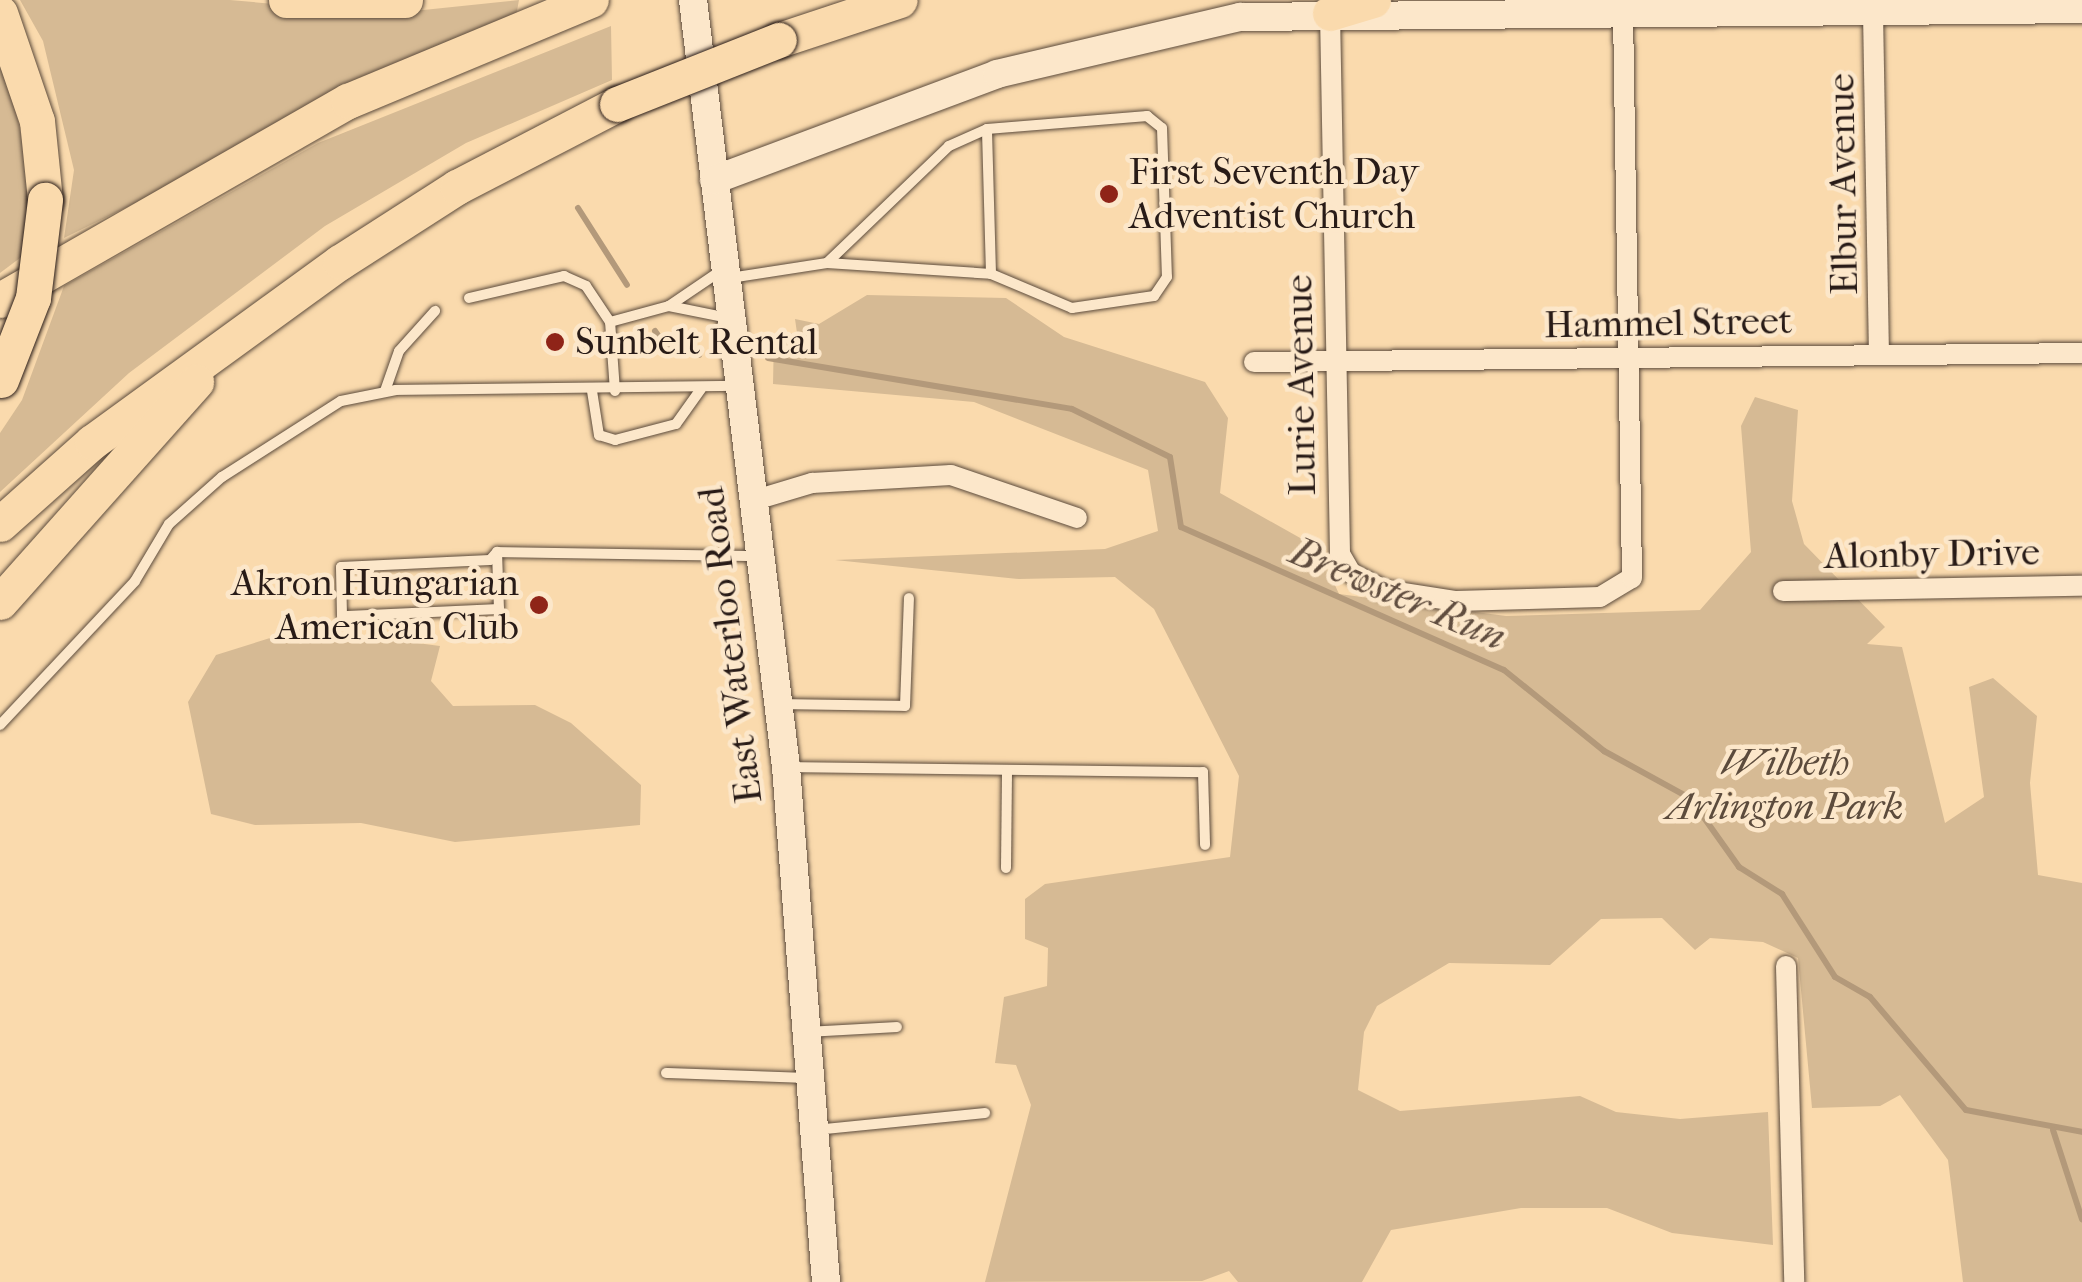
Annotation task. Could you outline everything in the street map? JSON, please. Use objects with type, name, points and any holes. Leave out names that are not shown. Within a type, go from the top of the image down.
[{"type":"highway","points":[[286,0],[405,0]]},
{"type":"highway","points":[[0,300],[348,101],[590,0]]},
{"type":"highway","points":[[0,524],[228,341],[457,187],[617,104],[779,40],[900,0]]},
{"type":"highway","points":[[1330,12],[1373,0]]},
{"type":"highway","points":[[0,13],[38,122],[46,200],[33,298],[0,380]]},
{"type":"highway","points":[[0,602],[228,341]]},
{"type":"main road","name":"East Waterloo Road","points":[[692,0],[736,386],[786,768],[826,1282]]},
{"type":"main road","points":[[714,180],[888,112],[1111,42],[1240,18],[1330,12],[2082,10]]},
{"type":"street","name":"Lurie Avenue","points":[[1330,12],[1337,532],[1351,573],[1384,590],[1456,601],[1600,597],[1629,586],[1626,358]]},
{"type":"street","name":"Elbur Avenue","points":[[1873,12],[1878,354]]},
{"type":"street","points":[[1622,14],[1626,358]]},
{"type":"street","name":"Hammel Street","points":[[1254,362],[2082,353]]},
{"type":"street","points":[[752,500],[812,483],[950,476],[1077,518]]},
{"type":"street","name":"Alonby Drive","points":[[1783,591],[2082,586]]},
{"type":"street","points":[[1786,966],[1794,1282]]},
{"type":"lane","points":[[610,322],[669,306],[724,274],[827,263],[991,274],[1072,308],[1154,296],[1167,277],[1162,128],[1147,116],[988,128],[948,146],[827,263]]},
{"type":"lane","points":[[988,128],[991,274]]},
{"type":"lane","points":[[469,298],[564,276],[586,286],[610,322],[615,391]]},
{"type":"lane","points":[[669,306],[728,318]]},
{"type":"lane","points":[[385,391],[399,351],[435,310]]},
{"type":"lane","points":[[0,725],[136,581],[169,524],[222,477],[341,401],[385,391],[615,391],[736,386]]},
{"type":"lane","points":[[592,391],[599,435],[615,440],[676,424],[701,389]]},
{"type":"lane","points":[[497,552],[500,609],[342,616],[341,566],[490,560],[497,552],[758,556]]},
{"type":"lane","points":[[777,704],[905,706],[909,598]]},
{"type":"lane","points":[[786,768],[1203,772],[1205,845]]},
{"type":"lane","points":[[1006,868],[1007,770]]},
{"type":"lane","points":[[806,1032],[896,1027]]},
{"type":"lane","points":[[666,1073],[810,1078]]},
{"type":"lane","points":[[814,1130],[985,1113]]},
{"type":"green space","points":[[20,0],[230,0],[385,14],[519,0],[516,16],[64,238],[74,170],[43,41]]},
{"type":"green space","points":[[611,26],[612,80],[466,143],[325,226],[129,373],[0,492],[0,433],[22,400],[64,286],[318,143]]},
{"type":"green space","points":[[0,36],[33,191],[24,255],[0,273]]},
{"type":"green space","name":"Wilbeth Arlington Park","points":[[867,295],[1006,298],[1064,337],[1205,382],[1228,418],[1220,493],[1318,548],[1339,594],[1506,616],[1700,610],[1751,552],[1741,426],[1755,397],[1798,410],[1792,501],[1804,544],[1885,627],[1867,644],[1902,647],[1945,823],[1984,797],[1969,687],[1993,678],[2037,716],[2030,783],[2038,875],[2082,883],[2082,1282],[1963,1282],[1948,1160],[1900,1095],[1880,1106],[1812,1108],[1798,958],[1763,942],[1710,938],[1695,950],[1662,918],[1601,919],[1550,965],[1449,963],[1377,1006],[1364,1032],[1358,1090],[1400,1111],[1580,1096],[1616,1112],[1680,1119],[1768,1112],[1773,1245],[1672,1233],[1607,1208],[1521,1208],[1391,1230],[1362,1282],[1238,1282],[1229,1271],[1202,1281],[985,1282],[1031,1105],[1016,1065],[995,1063],[1004,997],[1047,986],[1048,948],[1025,939],[1025,899],[1045,884],[1230,857],[1239,776],[1154,609],[1115,577],[1019,579],[835,560],[1105,549],[1158,531],[1148,470],[974,402],[773,384],[774,334],[797,333],[795,319],[819,324]]},
{"type":"green space","points":[[302,628],[440,646],[431,681],[453,706],[535,705],[571,723],[641,785],[640,825],[455,842],[361,823],[255,825],[211,814],[188,702],[216,655]]},
{"type":"waterway","name":"Brewster Run","points":[[578,208],[627,285]]},
{"type":"waterway","name":"Brewster Run","points":[[655,331],[667,348],[699,355]]},
{"type":"waterway","name":"Brewster Run","points":[[768,358],[1072,409],[1170,457],[1181,527],[1504,670],[1604,751],[1690,798],[1739,867],[1782,894],[1835,977],[1870,997],[1966,1110],[2082,1132]]},
{"type":"waterway","points":[[2053,1130],[2082,1219]]},
{"type":"place","name":"First Seventh Day Adventist Church","points":[[1109,194]]},
{"type":"place","name":"Sunbelt Rental","points":[[555,342]]},
{"type":"place","name":"Akron Hungarian American Club","points":[[539,605]]}]
